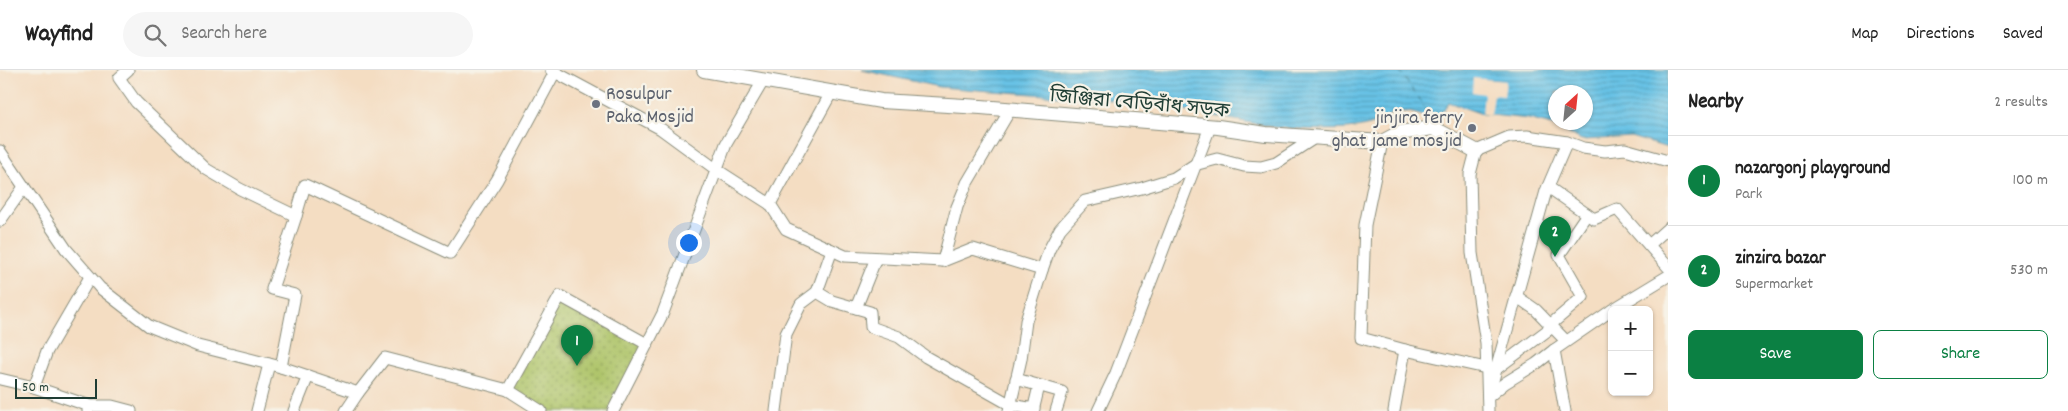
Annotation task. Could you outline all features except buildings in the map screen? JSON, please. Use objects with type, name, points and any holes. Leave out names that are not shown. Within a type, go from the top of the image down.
[{"type":"street","points":[[128,70],[119,78],[136,102],[206,169],[240,189],[296,216]]},
{"type":"street","name":"জিঞ্জিরা বেড়িবাঁধ সড়ক","points":[[704,70],[881,101],[1010,110],[1382,142],[1399,133],[1432,123],[1476,151]]},
{"type":"street","points":[[281,367],[295,295],[272,289],[305,185],[450,253],[497,180],[553,71],[661,129],[717,170],[770,204],[786,229],[845,256],[943,261],[973,249],[1042,270]]},
{"type":"street","points":[[613,411],[663,313],[726,144],[763,81]]},
{"type":"street","points":[[770,204],[831,93]]},
{"type":"street","points":[[943,261],[957,207],[964,191],[1010,110]]},
{"type":"street","points":[[1098,411],[1116,373],[1210,127]]},
{"type":"street","points":[[1491,368],[1472,253],[1470,174],[1476,151],[1509,137],[1527,136],[1567,142],[1583,148],[1605,151],[1625,149],[1668,160]]},
{"type":"street","points":[[1010,408],[1026,321],[1049,250],[1060,229],[1085,201],[1142,188],[1174,178],[1194,165],[1218,159],[1244,166],[1261,167],[1276,163],[1316,137]]},
{"type":"street","points":[[1382,142],[1365,226],[1361,338],[1405,350],[1491,368],[1551,326],[1583,297],[1559,255],[1587,214]]},
{"type":"street","points":[[1488,411],[1491,368],[1516,296],[1548,187],[1567,142]]},
{"type":"street","points":[[0,151],[66,249],[100,288],[149,326],[198,346],[281,367],[358,392]]},
{"type":"street","points":[[0,222],[24,187]]},
{"type":"street","points":[[1548,187],[1594,219],[1617,209],[1668,267]]},
{"type":"street","points":[[1649,245],[1668,228]]},
{"type":"street","points":[[776,411],[786,334],[800,304],[817,292],[832,250]]},
{"type":"street","points":[[856,308],[876,258]]},
{"type":"street","points":[[1619,306],[1668,276]]},
{"type":"street","points":[[34,387],[47,351],[90,277]]},
{"type":"street","points":[[817,292],[832,301],[870,312],[871,327],[899,337],[926,357],[1010,408],[1033,410],[1039,386]]},
{"type":"street","points":[[508,390],[560,296],[647,344]]},
{"type":"street","points":[[1516,296],[1536,310],[1566,341]]},
{"type":"street","points":[[1488,397],[1505,383],[1536,364],[1608,313]]},
{"type":"street","points":[[1394,411],[1405,350]]},
{"type":"street","points":[[1554,350],[1564,411]]},
{"type":"street","points":[[346,411],[358,392],[385,358],[508,390],[541,411]]},
{"type":"street","points":[[257,411],[269,364]]},
{"type":"street","points":[[294,411],[308,376]]},
{"type":"street","points":[[0,379],[34,387],[89,409],[112,406],[131,411]]},
{"type":"street","points":[[1016,380],[1062,392],[1056,411]]},
{"type":"green space","points":[[560,296],[647,344],[613,411],[541,411],[508,390]]},
{"type":"water","points":[[862,70],[1668,70],[1668,148],[1631,137],[1582,140],[1561,130],[1593,130],[1593,85],[1548,85],[1548,124],[1529,119],[1482,114],[1448,102],[1438,115],[1432,117],[1398,112],[1370,125],[1347,129],[1322,130],[1273,127],[1140,102],[939,87]]},
{"type":"pier","points":[[1473,78],[1506,81],[1504,96],[1494,95],[1491,115],[1482,114],[1484,94],[1472,92]]},
{"type":"ferry route","points":[[1399,70],[1428,113]]},
{"type":"place","name":"Rosulpur Paka Mosjid","points":[[596,104]]},
{"type":"place","name":"jinjira ferry ghat jame mosjid","points":[[1472,128]]},
{"type":"place","name":"zinzira bazar","points":[[1555,257]]},
{"type":"place","name":"nazargonj playground","points":[[577,366]]}]
